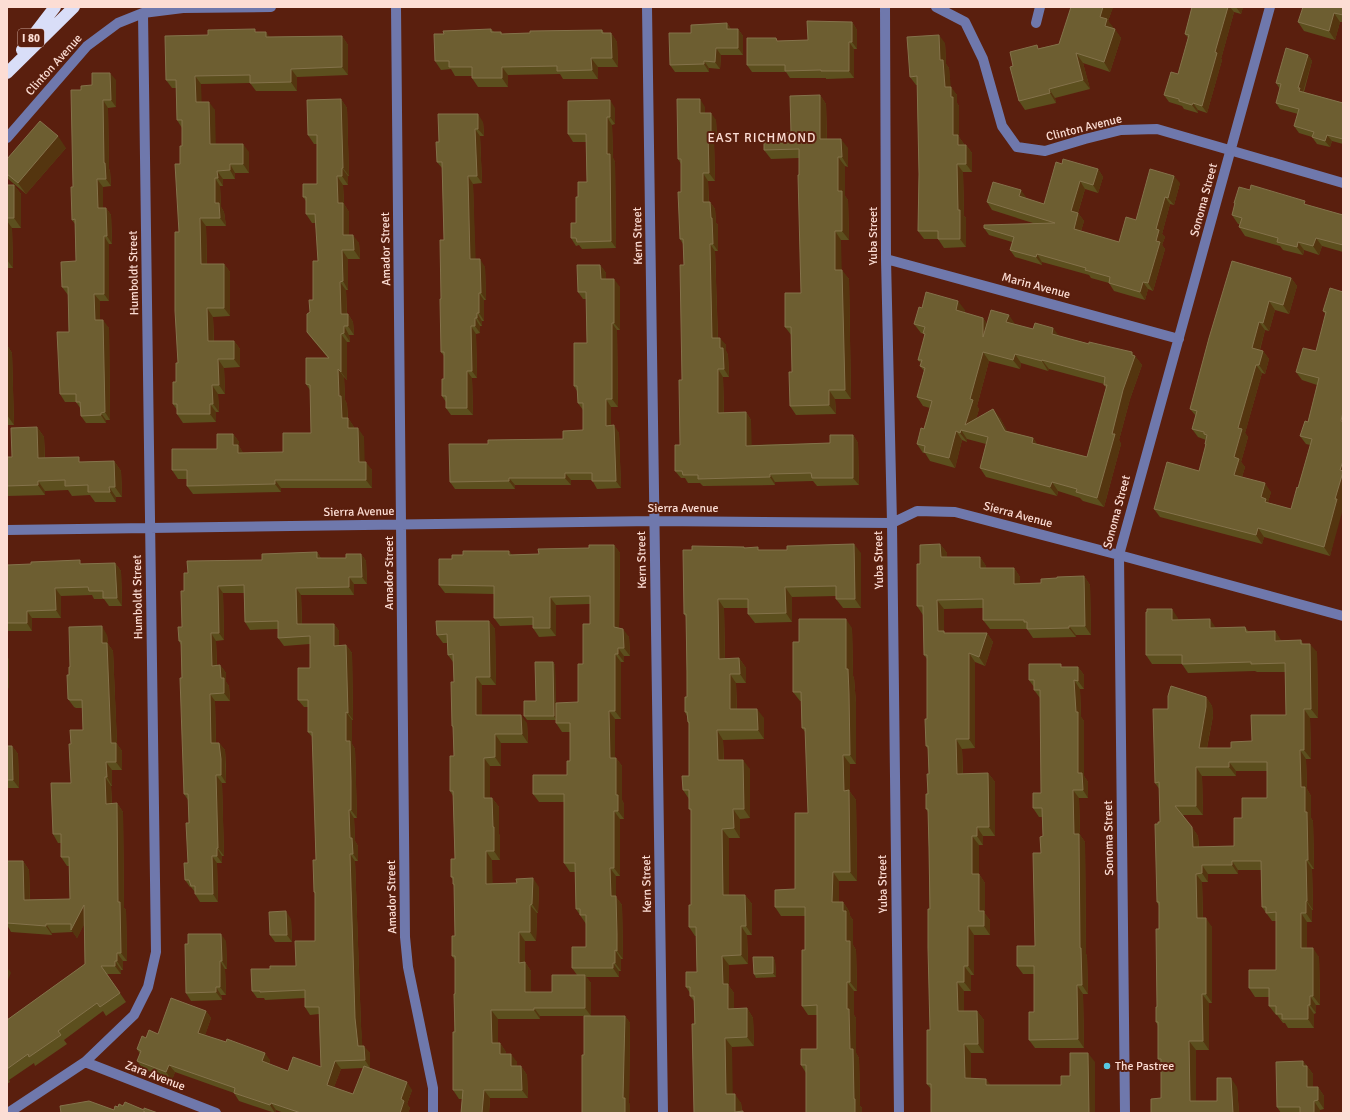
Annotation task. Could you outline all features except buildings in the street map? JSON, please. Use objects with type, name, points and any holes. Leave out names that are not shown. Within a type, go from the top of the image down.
[{"type":"highway","name":"I 80","points":[[7,70],[55,7]]},
{"type":"highway","points":[[7,73],[74,7]]},
{"type":"street","name":"Clinton Avenue","points":[[7,138],[87,46],[118,23],[143,14],[183,8],[271,7]]},
{"type":"street","name":"Amador Street","points":[[396,7],[405,937],[408,967],[433,1088],[433,1113]]},
{"type":"street","name":"Kern Street","points":[[647,7],[663,1113]]},
{"type":"street","name":"Yuba Street","points":[[885,7],[886,259],[892,523],[899,1113]]},
{"type":"street","name":"Clinton Avenue","points":[[936,7],[965,22],[983,59],[1002,126],[1017,147],[1045,151],[1121,130],[1157,128],[1343,183]]},
{"type":"street","points":[[1036,23],[1040,7]]},
{"type":"street","name":"Sonoma Street","points":[[1125,1113],[1119,555],[1270,7]]},
{"type":"street","name":"Humboldt Street","points":[[8,1113],[85,1062],[134,1015],[148,987],[156,952],[143,14]]},
{"type":"street","name":"Marin Avenue","points":[[886,259],[1179,339]]},
{"type":"street","name":"Sierra Avenue","points":[[7,530],[655,521],[892,523],[918,511],[955,512],[1343,616]]},
{"type":"street","name":"Zara Avenue","points":[[85,1062],[216,1113]]},
{"type":"place","name":"The Pastree","points":[[1107,1066]]},
{"type":"district","name":"EAST RICHMOND","points":[[762,138]]}]
